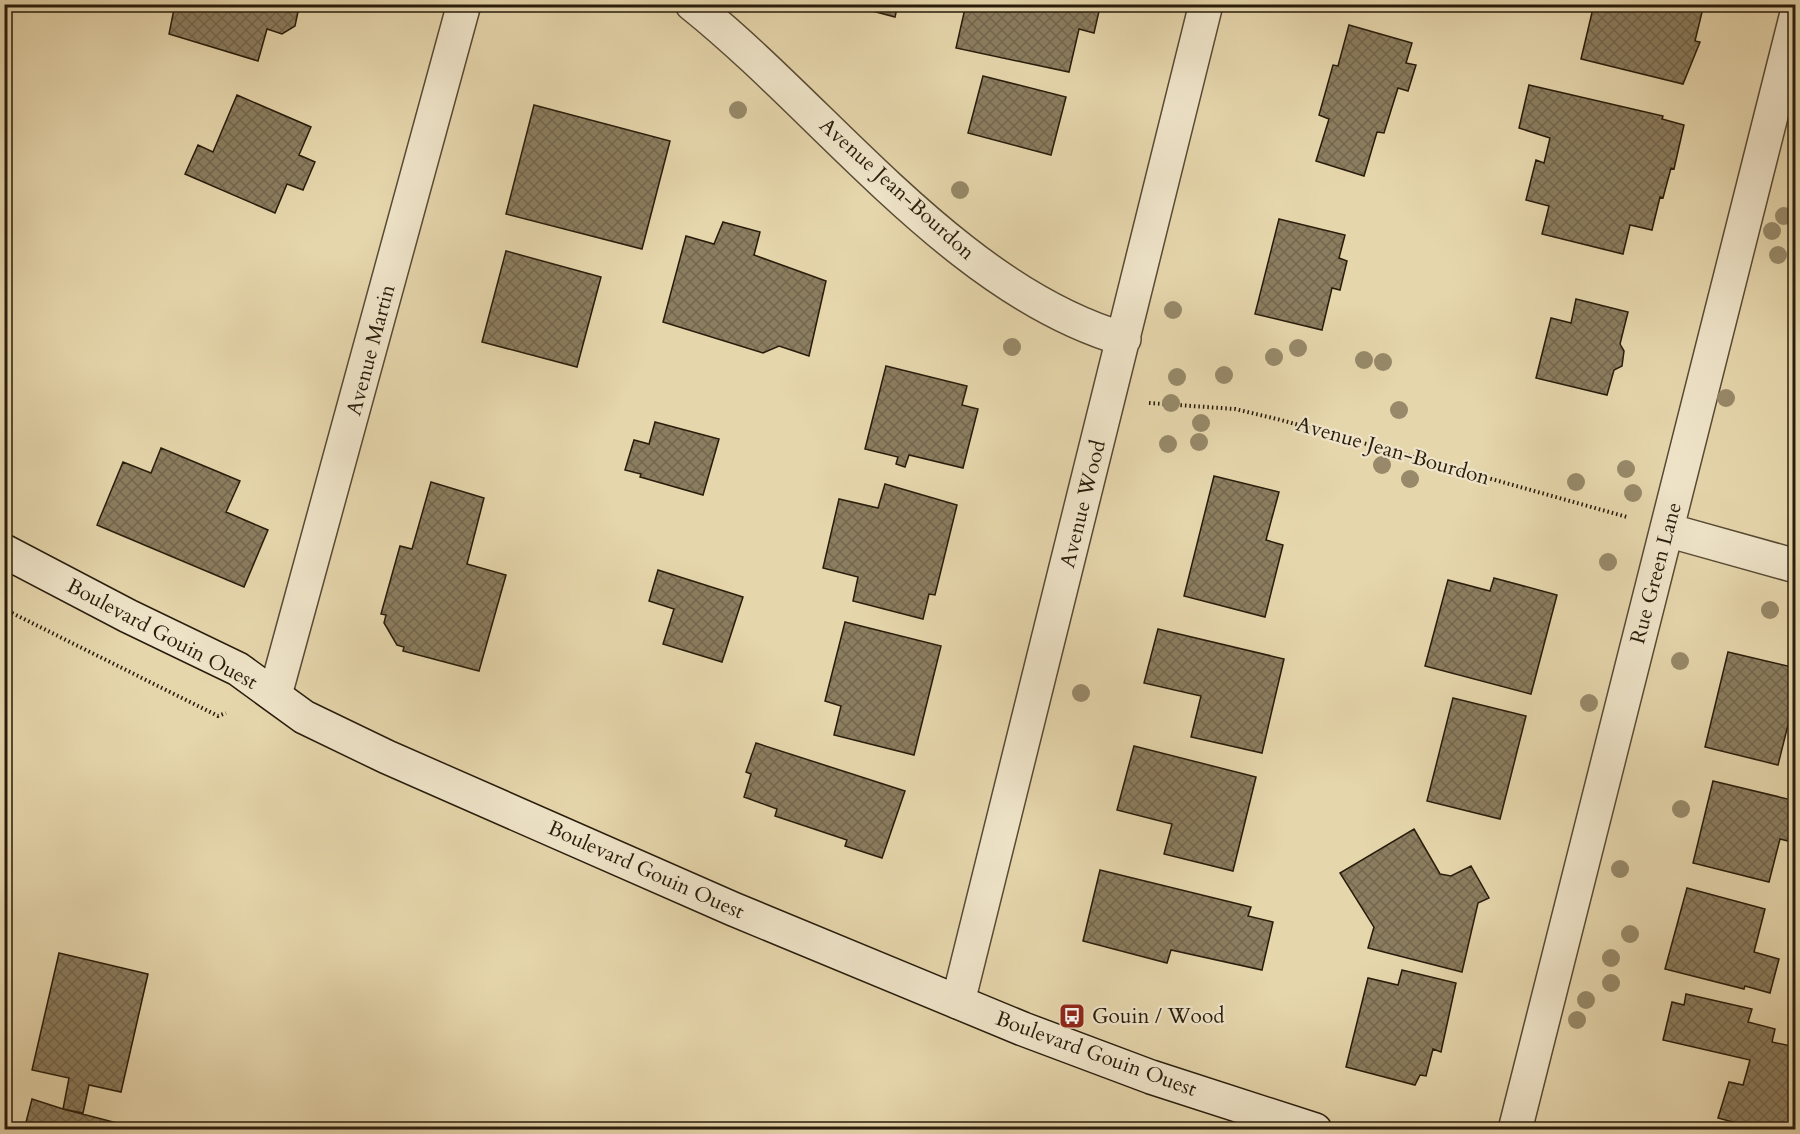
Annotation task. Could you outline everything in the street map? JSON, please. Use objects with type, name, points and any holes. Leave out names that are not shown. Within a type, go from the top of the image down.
[{"type":"street","name":"Avenue Martin","points":[[274,695],[464,4]]},
{"type":"street","name":"Avenue Jean-Bourdon","points":[[692,4],[747,50],[897,194],[976,260],[1060,315],[1086,328],[1124,339]]},
{"type":"street","name":"Avenue Wood","points":[[958,1002],[1206,4]]},
{"type":"street","name":"Rue Green Lane","points":[[1515,1130],[1796,17]]},
{"type":"street","points":[[1667,530],[1796,566]]},
{"type":"street","name":"Boulevard Gouin Ouest","points":[[4,551],[238,669],[304,717],[387,757],[732,909],[958,1002],[1262,1121],[1315,1130]]},
{"type":"path","name":"Avenue Jean-Bourdon","points":[[1144,402],[1235,409],[1634,519]]},
{"type":"path","points":[[4,609],[218,717]]},
{"type":"building","points":[[175,4],[298,4],[299,7],[295,26],[282,34],[267,29],[258,61],[169,34]]},
{"type":"building","points":[[846,4],[898,4],[895,17]]},
{"type":"building","points":[[966,4],[1094,4],[1100,7],[1094,33],[1079,29],[1069,72],[956,48]]},
{"type":"building","points":[[1594,4],[1704,4],[1695,41],[1700,42],[1683,84],[1581,59]]},
{"type":"building","points":[[1349,25],[1412,43],[1406,63],[1416,65],[1408,91],[1398,88],[1384,133],[1377,132],[1364,176],[1316,161],[1329,119],[1319,115],[1333,65],[1338,66]]},
{"type":"building","points":[[983,76],[1066,97],[1051,155],[968,133]]},
{"type":"building","points":[[1529,85],[1663,116],[1662,119],[1684,125],[1674,169],[1671,168],[1663,198],[1660,197],[1652,230],[1630,225],[1623,254],[1542,234],[1549,206],[1526,200],[1536,160],[1544,163],[1550,138],[1519,128]]},
{"type":"building","points":[[237,95],[311,127],[299,155],[315,162],[303,190],[287,184],[275,213],[185,174],[198,145],[213,152]]},
{"type":"building","points":[[534,105],[670,141],[642,249],[506,214]]},
{"type":"building","points":[[1279,219],[1345,235],[1339,258],[1347,261],[1340,290],[1332,288],[1322,330],[1255,314]]},
{"type":"building","points":[[723,222],[760,232],[754,255],[826,281],[809,356],[779,346],[763,353],[663,322],[686,236],[714,244]]},
{"type":"building","points":[[506,251],[601,277],[577,367],[482,342]]},
{"type":"building","points":[[1576,299],[1628,312],[1620,344],[1624,351],[1622,366],[1614,370],[1607,395],[1536,378],[1551,318],[1571,323]]},
{"type":"building","points":[[886,366],[967,386],[962,405],[978,409],[963,468],[909,455],[905,467],[896,464],[898,457],[865,449]]},
{"type":"building","points":[[655,422],[719,439],[703,495],[640,477],[641,474],[625,470],[634,440],[649,444]]},
{"type":"building","points":[[161,448],[240,481],[226,512],[268,530],[244,587],[97,525],[123,462],[151,473]]},
{"type":"building","points":[[1214,476],[1279,492],[1266,540],[1283,545],[1265,617],[1184,596]]},
{"type":"building","points":[[431,482],[484,498],[467,564],[506,575],[479,671],[403,651],[404,647],[397,645],[384,623],[386,615],[381,614],[400,546],[412,549]]},
{"type":"building","points":[[885,484],[957,505],[935,595],[929,594],[923,619],[853,601],[858,577],[823,568],[839,499],[878,508]]},
{"type":"building","points":[[658,570],[743,597],[722,662],[663,644],[674,609],[649,601]]},
{"type":"building","points":[[1494,578],[1557,595],[1531,694],[1425,666],[1448,580],[1490,591]]},
{"type":"building","points":[[845,622],[941,646],[914,755],[834,735],[841,706],[825,701]]},
{"type":"building","points":[[1158,629],[1284,659],[1262,753],[1191,737],[1201,696],[1144,683]]},
{"type":"building","points":[[1728,652],[1796,668],[1796,706],[1793,705],[1778,765],[1705,747]]},
{"type":"building","points":[[1453,698],[1526,716],[1500,819],[1427,801]]},
{"type":"building","points":[[756,743],[905,791],[882,858],[845,846],[847,840],[775,816],[777,809],[744,797],[751,774],[746,772]]},
{"type":"building","points":[[1134,746],[1256,777],[1233,871],[1164,854],[1172,824],[1117,810]]},
{"type":"building","points":[[1713,781],[1796,801],[1796,843],[1780,839],[1769,882],[1693,863]]},
{"type":"building","points":[[1414,829],[1440,874],[1451,876],[1471,866],[1489,898],[1478,903],[1462,972],[1368,948],[1374,927],[1340,873]]},
{"type":"building","points":[[1100,870],[1251,907],[1248,916],[1273,922],[1262,970],[1171,950],[1167,963],[1083,941]]},
{"type":"building","points":[[1687,888],[1765,909],[1754,952],[1779,959],[1770,993],[1745,986],[1744,989],[1665,969]]},
{"type":"building","points":[[59,953],[148,974],[121,1092],[89,1085],[83,1113],[63,1109],[69,1078],[32,1070]]},
{"type":"building","points":[[1402,970],[1456,983],[1441,1052],[1433,1049],[1426,1076],[1420,1075],[1415,1085],[1346,1067],[1368,978],[1398,985]]},
{"type":"building","points":[[1686,994],[1752,1009],[1748,1022],[1775,1029],[1772,1042],[1796,1047],[1793,1130],[1762,1130],[1718,1118],[1729,1082],[1743,1085],[1750,1060],[1663,1040],[1672,1002],[1684,1005]]},
{"type":"building","points":[[32,1099],[63,1109],[144,1130],[24,1130]]},
{"type":"place","name":"Gouin / Wood","points":[[1072,1016]]}]
